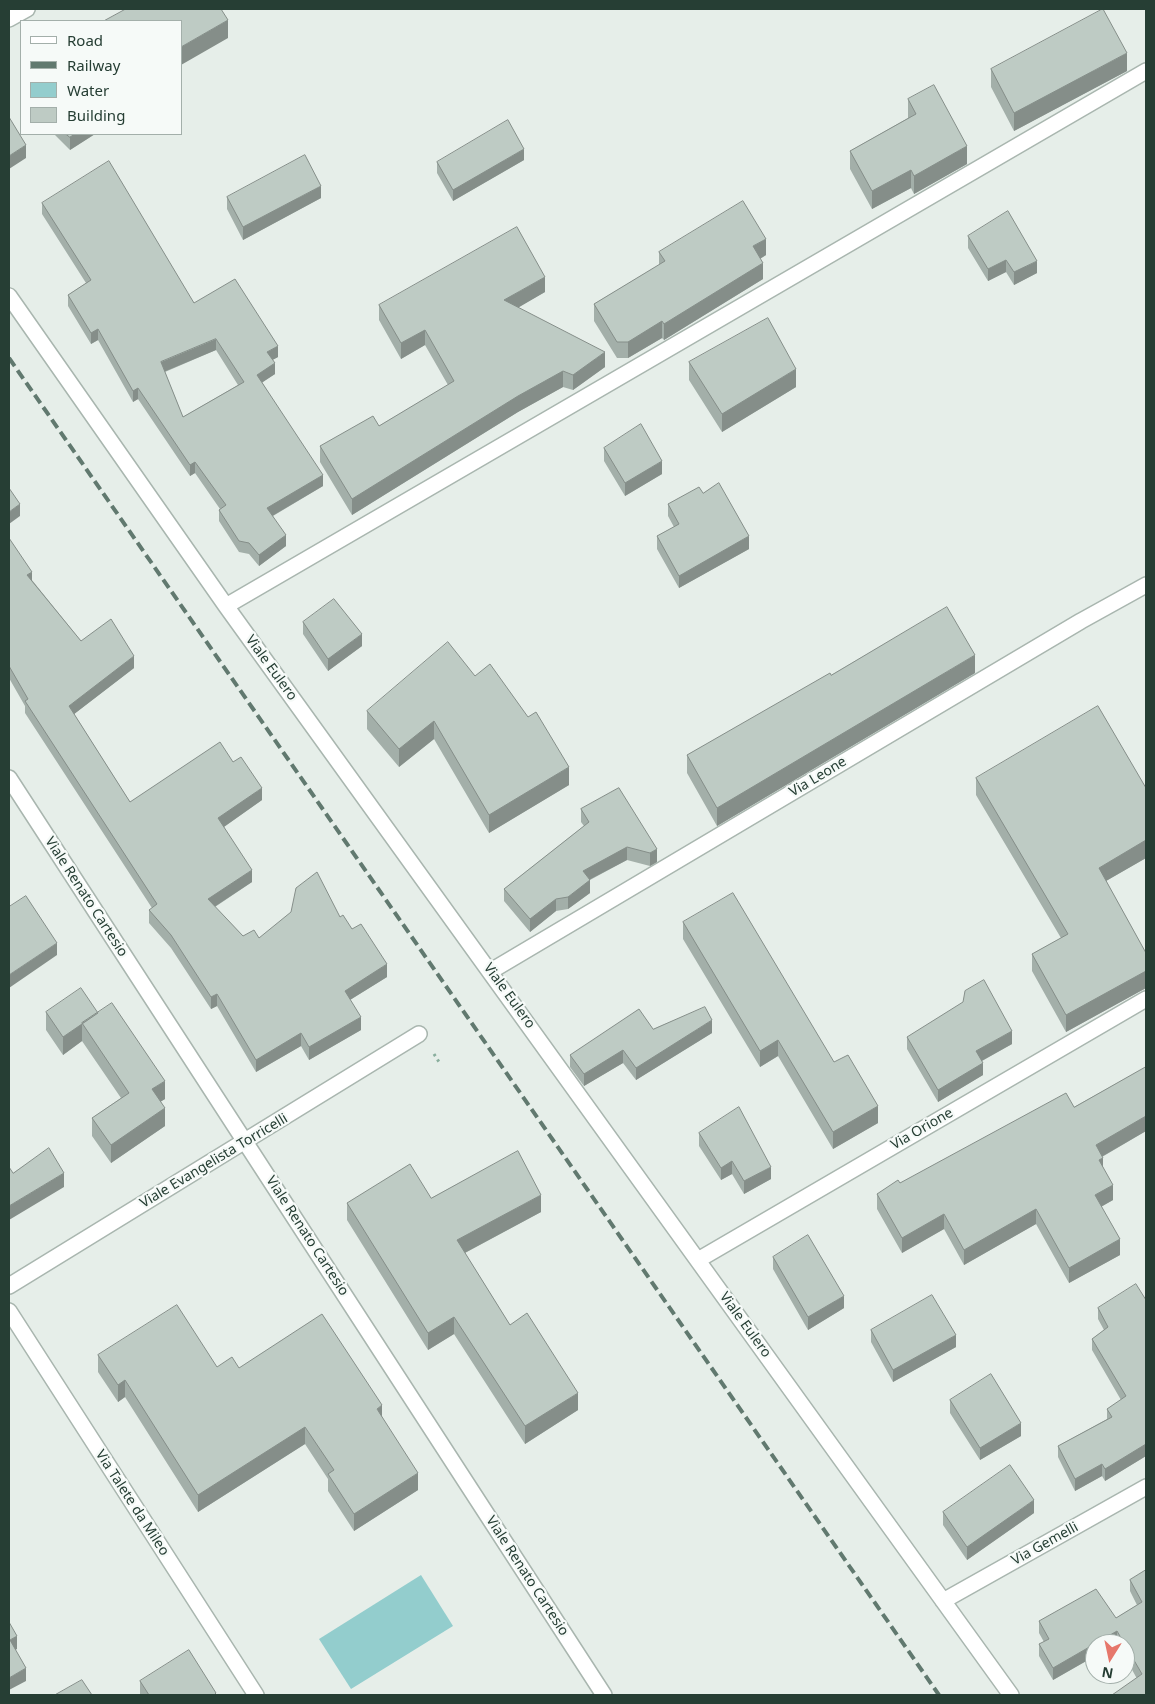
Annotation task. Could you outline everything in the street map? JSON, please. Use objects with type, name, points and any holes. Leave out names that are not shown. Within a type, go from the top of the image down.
[{"type":"street","points":[[9,19],[27,9]]},
{"type":"street","points":[[226,606],[1146,71]]},
{"type":"street","name":"Viale Eulero","points":[[9,296],[226,606],[491,971],[1011,1695]]},
{"type":"street","name":"Via Leone","points":[[491,971],[1081,621],[1146,585]]},
{"type":"street","name":"Viale Renato Cartesio","points":[[9,778],[604,1695]]},
{"type":"street","name":"Via Orione","points":[[698,1260],[1146,998]]},
{"type":"street","name":"Viale Evangelista Torricelli","points":[[9,1286],[419,1034]]},
{"type":"street","name":"Via Talete da Mileo","points":[[9,1311],[256,1695]]},
{"type":"street","name":"Via Gemelli","points":[[944,1601],[1146,1487]]},
{"type":"water","points":[[421,1575],[453,1626],[351,1689],[319,1639]]},
{"type":"building","points":[[126,9],[221,9],[228,20],[182,46],[182,20],[106,20]]},
{"type":"building","points":[[1103,9],[1127,53],[1014,113],[991,69]]},
{"type":"building","points":[[934,85],[967,146],[914,176],[911,170],[872,191],[850,151],[916,114],[908,99]]},
{"type":"building","points":[[9,117],[26,145],[9,156]]},
{"type":"building","points":[[508,120],[524,149],[453,190],[437,162]]},
{"type":"building","points":[[305,155],[321,186],[243,227],[227,197]]},
{"type":"building","points":[[109,161],[194,303],[235,279],[278,346],[267,352],[275,363],[257,375],[323,475],[267,508],[286,535],[259,555],[249,543],[239,541],[219,510],[226,505],[195,462],[190,465],[138,388],[133,391],[98,329],[91,333],[68,295],[91,280],[42,203]],"holes":[[[216,339],[244,382],[183,417],[161,362]]]},
{"type":"building","points":[[743,201],[766,239],[753,246],[763,263],[664,324],[662,321],[628,342],[617,342],[594,304],[665,261],[659,252]]},
{"type":"building","points":[[1008,211],[1037,261],[1014,272],[1006,260],[988,269],[968,236]]},
{"type":"building","points":[[517,227],[545,277],[504,300],[605,352],[573,375],[563,371],[518,396],[352,499],[320,446],[373,416],[379,426],[454,381],[425,330],[401,343],[379,305]]},
{"type":"building","points":[[768,318],[796,369],[722,414],[689,362]]},
{"type":"building","points":[[641,424],[662,461],[625,483],[604,448]]},
{"type":"building","points":[[719,483],[749,536],[679,576],[657,536],[679,524],[668,504],[699,487],[703,493]]},
{"type":"building","points":[[9,488],[20,504],[9,512]]},
{"type":"building","points":[[9,538],[32,572],[27,575],[81,641],[111,619],[134,656],[69,706],[130,802],[220,742],[233,762],[241,757],[262,788],[218,818],[252,870],[208,899],[243,936],[254,930],[259,938],[291,912],[296,888],[317,872],[340,917],[343,915],[352,929],[361,924],[387,964],[345,991],[361,1017],[309,1047],[301,1033],[256,1060],[217,994],[211,997],[171,935],[149,910],[157,904],[25,701],[28,699],[9,666]]},
{"type":"building","points":[[334,599],[362,634],[328,659],[303,622]]},
{"type":"building","points":[[947,607],[975,655],[717,808],[687,755],[830,673],[831,675]]},
{"type":"building","points":[[448,642],[475,676],[490,664],[528,717],[536,712],[569,767],[489,815],[434,721],[399,749],[367,711]]},
{"type":"building","points":[[1098,706],[1146,788],[1146,840],[1099,868],[1146,953],[1146,971],[1066,1015],[1032,954],[1068,934],[976,778]]},
{"type":"building","points":[[619,788],[657,849],[650,853],[627,847],[583,871],[590,880],[568,897],[556,899],[530,919],[504,889],[589,822],[581,809]]},
{"type":"building","points":[[733,893],[834,1062],[848,1055],[878,1106],[833,1132],[778,1040],[760,1051],[683,922]]},
{"type":"building","points":[[26,896],[57,943],[9,975],[9,907]]},
{"type":"building","points":[[984,980],[1012,1031],[976,1051],[983,1063],[938,1090],[907,1037],[963,1002],[965,991]]},
{"type":"building","points":[[81,988],[98,1013],[63,1037],[46,1012]]},
{"type":"building","points":[[112,1003],[165,1081],[152,1089],[165,1108],[111,1145],[92,1118],[129,1093],[82,1023]]},
{"type":"building","points":[[705,1007],[712,1020],[636,1068],[623,1050],[584,1074],[570,1055],[639,1009],[653,1029]]},
{"type":"building","points":[[1146,1067],[1146,1116],[1096,1145],[1103,1158],[1099,1160],[1113,1185],[1095,1195],[1120,1239],[1069,1268],[1036,1209],[964,1250],[944,1214],[902,1238],[877,1194],[898,1180],[900,1183],[1066,1093],[1074,1107]]},
{"type":"building","points":[[739,1107],[771,1167],[744,1181],[732,1161],[721,1168],[699,1133]]},
{"type":"building","points":[[49,1148],[64,1173],[9,1206],[9,1167],[13,1173]]},
{"type":"building","points":[[518,1151],[541,1195],[457,1240],[510,1325],[527,1313],[578,1393],[525,1426],[454,1317],[428,1333],[347,1203],[410,1164],[431,1198]]},
{"type":"building","points":[[808,1235],[844,1296],[808,1317],[773,1257]]},
{"type":"building","points":[[1136,1284],[1146,1300],[1146,1444],[1105,1469],[1102,1464],[1075,1479],[1058,1446],[1112,1417],[1107,1409],[1126,1396],[1092,1339],[1108,1327],[1098,1308]]},
{"type":"building","points":[[932,1295],[956,1335],[893,1370],[871,1330]]},
{"type":"building","points":[[177,1305],[217,1367],[232,1357],[239,1368],[322,1314],[382,1405],[377,1409],[418,1473],[354,1514],[328,1474],[334,1470],[305,1427],[198,1495],[125,1380],[118,1385],[98,1355]]},
{"type":"building","points":[[991,1374],[1021,1423],[980,1448],[950,1400]]},
{"type":"building","points":[[1010,1465],[1034,1500],[967,1547],[943,1512]]},
{"type":"building","points":[[1146,1570],[1146,1695],[1112,1695],[1128,1684],[1135,1684],[1135,1679],[1142,1674],[1135,1662],[1135,1634],[1119,1634],[1117,1631],[1112,1634],[1085,1634],[1085,1650],[1053,1668],[1039,1644],[1049,1639],[1039,1621],[1096,1589],[1116,1618],[1142,1602],[1130,1580]]},
{"type":"building","points":[[9,1622],[17,1636],[10,1640],[26,1668],[9,1678]]},
{"type":"building","points":[[189,1650],[216,1693],[214,1695],[149,1695],[140,1681]]},
{"type":"building","points":[[82,1680],[92,1695],[55,1695]]},
{"type":"railway","points":[[9,358],[939,1695]]}]
